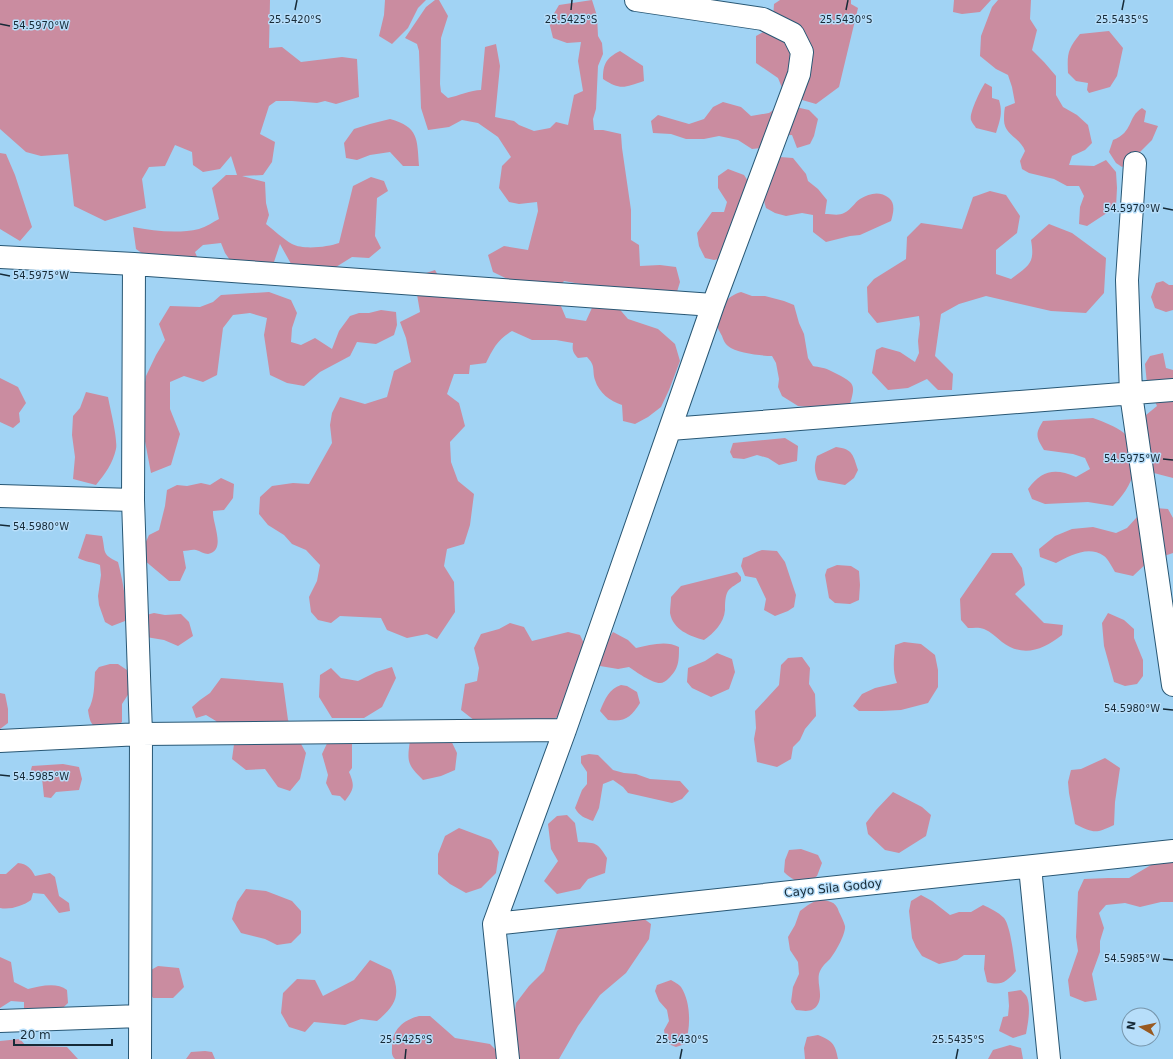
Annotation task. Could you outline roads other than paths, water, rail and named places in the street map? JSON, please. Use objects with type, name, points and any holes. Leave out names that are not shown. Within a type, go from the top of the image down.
[{"type":"street","points":[[508,1059],[494,924],[565,730],[713,305],[799,74],[802,52],[793,34],[763,19],[636,0]]},
{"type":"street","points":[[1135,163],[1127,280],[1131,394],[1173,686]]},
{"type":"street","points":[[0,257],[134,264],[713,305]]},
{"type":"street","points":[[134,264],[133,500],[141,734],[140,1059]]},
{"type":"street","points":[[670,429],[1173,390]]},
{"type":"street","points":[[0,496],[133,500]]},
{"type":"street","points":[[0,742],[141,734],[565,730]]},
{"type":"street","name":"Cayo Sila Godoy","points":[[494,924],[1173,851]]},
{"type":"street","points":[[1030,867],[1049,1059]]},
{"type":"street","points":[[0,1021],[140,1016]]}]
